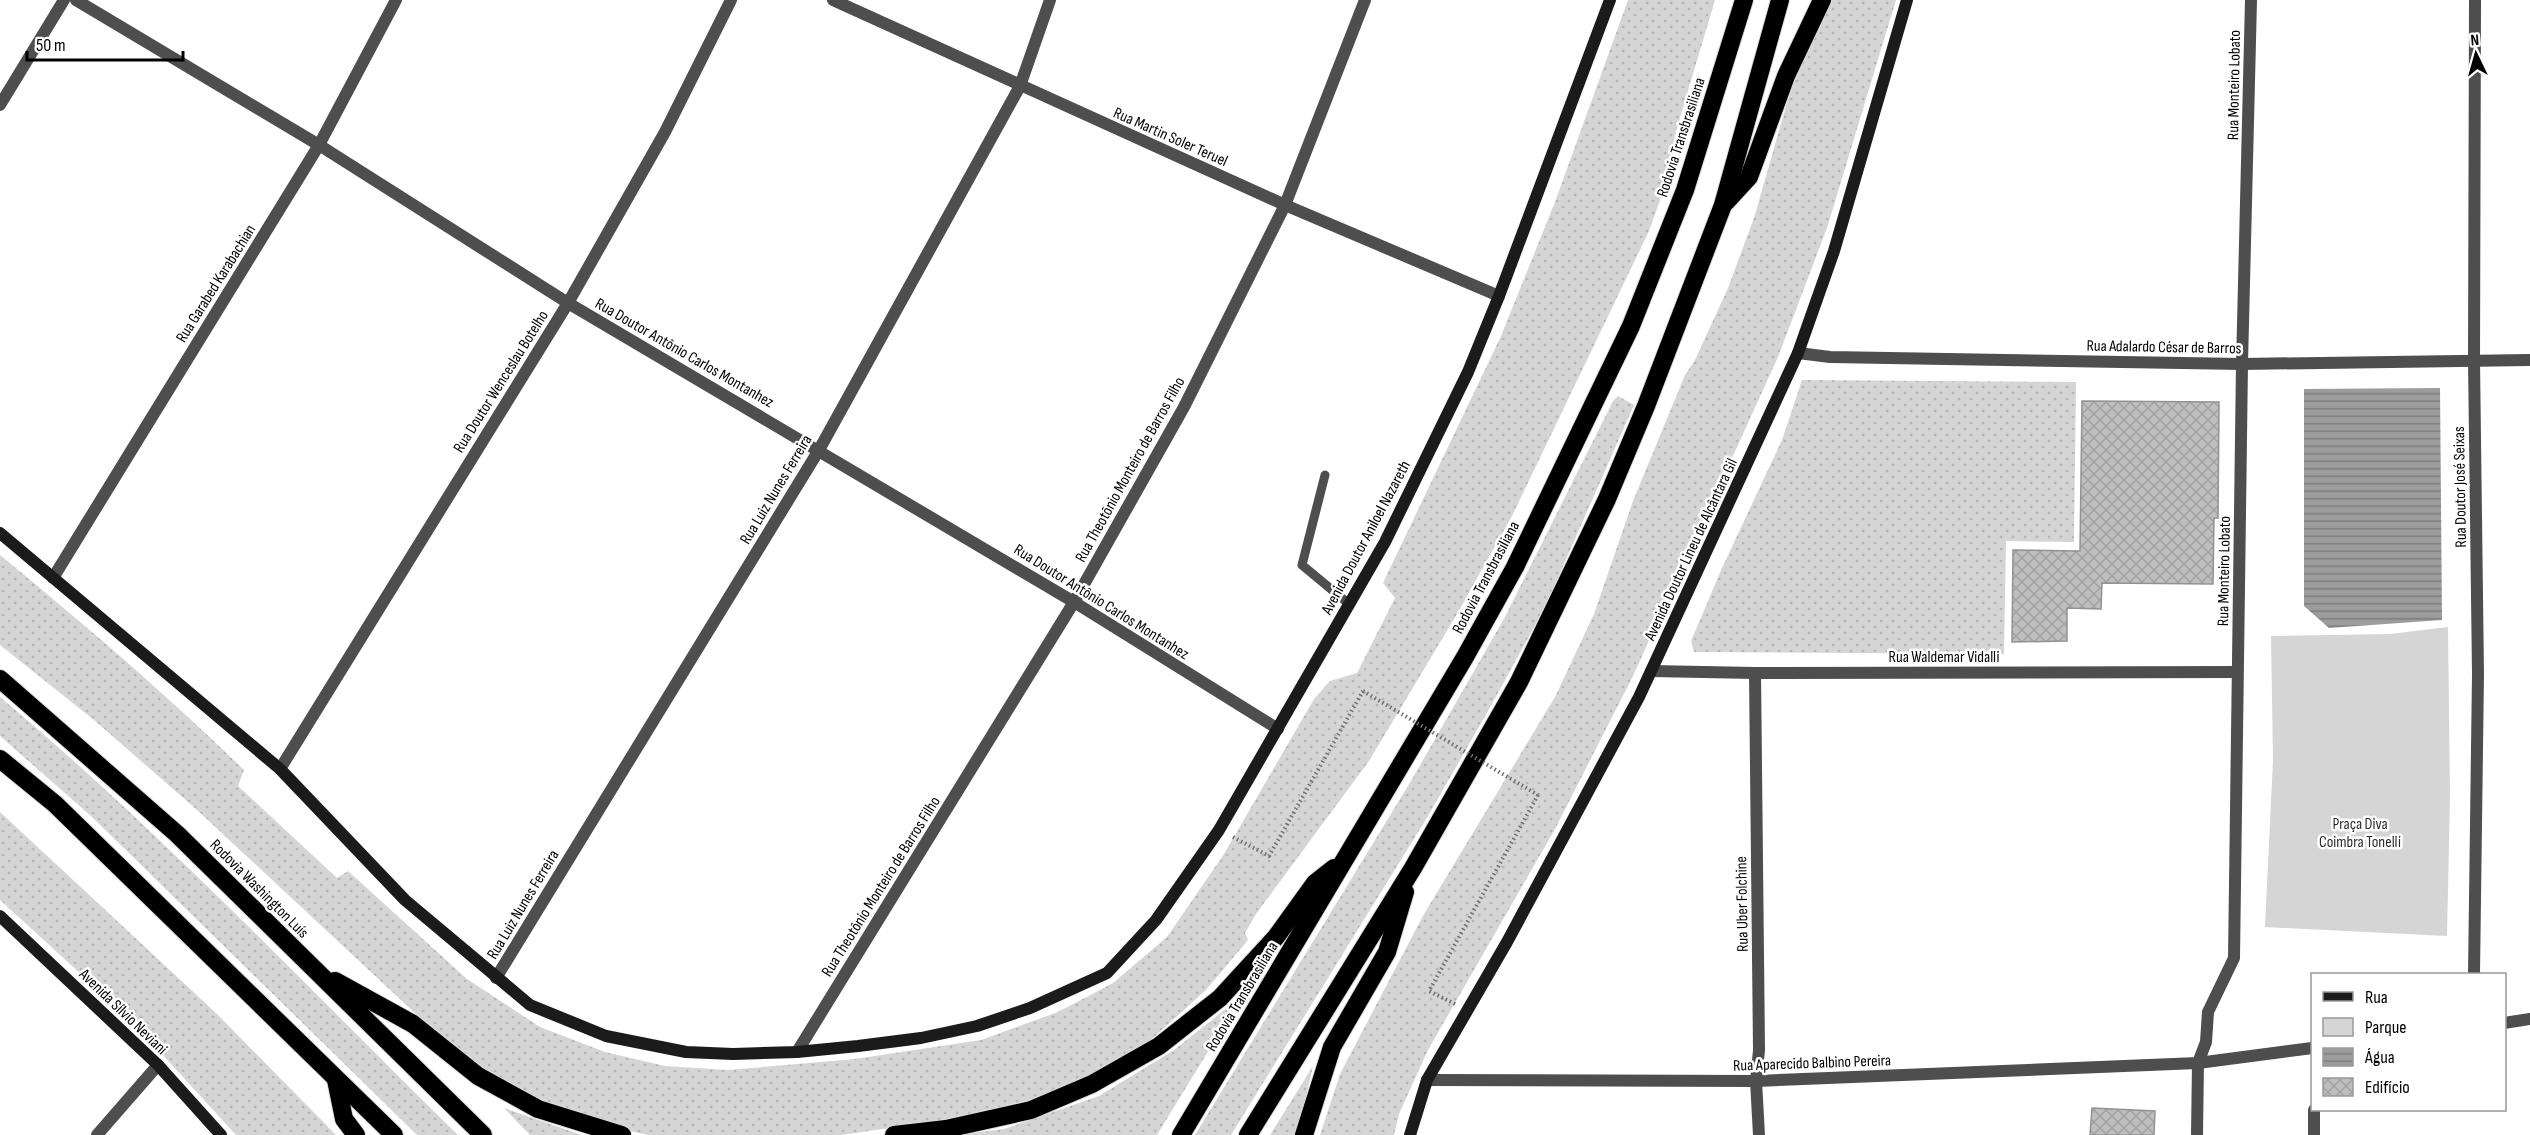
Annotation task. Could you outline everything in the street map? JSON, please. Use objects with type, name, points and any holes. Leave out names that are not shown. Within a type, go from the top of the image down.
[{"type":"highway","name":"Rodovia Transbrasiliana","points":[[1181,1135],[1465,657],[1515,567],[1630,326],[1685,190],[1744,0]]},
{"type":"highway","points":[[1248,1135],[1413,867],[1519,682],[1607,499],[1646,406],[1723,205],[1780,0]]},
{"type":"highway","points":[[1723,205],[1749,177],[1786,76],[1822,0]]},
{"type":"highway","name":"Rodovia Washington Luís","points":[[0,679],[177,834],[483,1135]]},
{"type":"highway","points":[[0,759],[55,804],[394,1135]]},
{"type":"highway","points":[[894,1135],[946,1129],[1031,1110],[1092,1084],[1159,1046],[1220,998],[1276,937],[1315,883],[1344,859]]},
{"type":"highway","points":[[1304,1135],[1332,1047],[1387,952],[1413,867]]},
{"type":"highway","points":[[316,971],[413,1024],[478,1076],[538,1109],[622,1135]]},
{"type":"highway","points":[[336,1080],[344,1119],[356,1135]]},
{"type":"main road","name":"Avenida Doutor Aniloel Nazareth","points":[[0,533],[280,769],[405,900],[530,1005],[606,1036],[686,1052],[733,1054],[797,1052],[921,1038],[977,1026],[1030,1008],[1107,973],[1156,920],[1219,830],[1395,521],[1468,372],[1499,296],[1610,0]]},
{"type":"main road","name":"Avenida Doutor Lineu de Alcântara Gil","points":[[1410,1135],[1427,1080],[1507,942],[1652,670],[1798,353],[1834,251],[1907,0]]},
{"type":"main road","name":"Avenida Sílvio Neviani","points":[[0,916],[158,1065],[221,1135]]},
{"type":"street","points":[[0,105],[64,0]]},
{"type":"street","name":"Rua Doutor Antônio Carlos Montanhez","points":[[76,0],[319,145],[568,303],[1074,602],[1278,729]]},
{"type":"street","name":"Rua Garabed Karabachian","points":[[53,578],[319,145],[396,0]]},
{"type":"street","name":"Rua Doutor Wenceslau Botelho","points":[[280,769],[568,303],[665,132],[731,0]]},
{"type":"street","name":"Rua Martin Soler Teruel","points":[[832,0],[1285,204],[1499,296]]},
{"type":"street","name":"Rua Luiz Nunes Ferreira","points":[[496,978],[819,450],[1020,86],[1050,0]]},
{"type":"street","name":"Rua Theotônio Monteiro de Barros Filho","points":[[797,1052],[1074,602],[1184,407],[1285,204],[1365,0]]},
{"type":"street","name":"Rua Monteiro Lobato","points":[[2197,1135],[2198,1063],[2206,1042],[2208,1012],[2234,958],[2242,364],[2251,0]]},
{"type":"street","name":"Rua Doutor José Seixas","points":[[2474,973],[2478,674],[2474,360],[2475,0]]},
{"type":"street","name":"Rua Adalardo César de Barros","points":[[1798,353],[1830,357],[2242,364],[2530,360]]},
{"type":"street","name":"Rua Waldemar Vidalli","points":[[1652,670],[1755,673],[2237,672]]},
{"type":"street","name":"Rua Uber Folchine","points":[[1755,673],[1759,1038],[1756,1082],[1759,1135]]},
{"type":"street","points":[[2506,1023],[2530,1019]]},
{"type":"street","name":"Rua Aparecido Balbino Pereira","points":[[1427,1080],[1756,1082],[2198,1063],[2311,1048]]},
{"type":"street","points":[[97,1135],[158,1065]]},
{"type":"street","points":[[2314,1111],[2314,1135]]},
{"type":"lane","points":[[1325,475],[1302,565],[1348,604]]},
{"type":"path","points":[[1219,830],[1269,856],[1363,691],[1538,795],[1429,991],[1466,1010]]},
{"type":"green space","points":[[1628,0],[1715,0],[1676,131],[1663,192],[1649,231],[1512,516],[1457,614],[1369,761],[1256,914],[1245,933],[1248,940],[1206,990],[1153,1038],[1096,1073],[1034,1099],[950,1119],[842,1135],[648,1135],[604,1125],[546,1103],[461,1056],[196,809],[94,720],[0,645],[0,555],[124,660],[215,742],[244,770],[238,786],[337,878],[348,871],[467,979],[540,1027],[605,1052],[665,1066],[728,1070],[855,1059],[981,1040],[1058,1012],[1113,983],[1167,937],[1224,854],[1314,699],[1330,681],[1357,673],[1395,598],[1383,583],[1501,336],[1555,202]]},
{"type":"green space","points":[[1830,0],[1896,0],[1827,228],[1778,357],[1633,676],[1555,829],[1428,1050],[1399,1114],[1394,1135],[1320,1135],[1340,1074],[1424,914],[1555,697],[1594,614],[1633,501],[1685,375],[1695,360],[1728,288],[1754,218],[1793,82]]},
{"type":"green space","points":[[1802,380],[2076,382],[2074,542],[2006,541],[2004,654],[1694,652],[1691,641],[1722,568],[1782,440]]},
{"type":"green space","points":[[1618,396],[1634,405],[1545,607],[1428,816],[1231,1135],[1195,1135],[1411,781],[1505,617],[1613,401]]},
{"type":"green space","name":"Praça Diva Coimbra Tonelli","points":[[2448,627],[2450,796],[2447,936],[2265,927],[2273,760],[2271,636],[2390,634]]},
{"type":"green space","points":[[0,697],[119,802],[176,856],[458,1135],[417,1135],[91,816],[0,736]]},
{"type":"green space","points":[[0,812],[217,1014],[336,1135],[236,1135],[129,1018],[0,900]]},
{"type":"green space","points":[[1242,996],[1157,1135],[956,1135],[1004,1129],[1099,1096],[1174,1050]]},
{"type":"green space","points":[[1313,1066],[1297,1135],[1270,1135]]},
{"type":"green space","points":[[504,1108],[582,1135],[530,1135]]},
{"type":"water","points":[[2440,388],[2442,620],[2329,628],[2304,606],[2304,389]]},
{"type":"building","points":[[2082,401],[2219,402],[2218,518],[2214,518],[2213,584],[2102,583],[2101,609],[2067,608],[2067,641],[2012,642],[2013,550],[2080,551]]},
{"type":"building","points":[[2092,1108],[2155,1111],[2154,1135],[2090,1135]]}]
